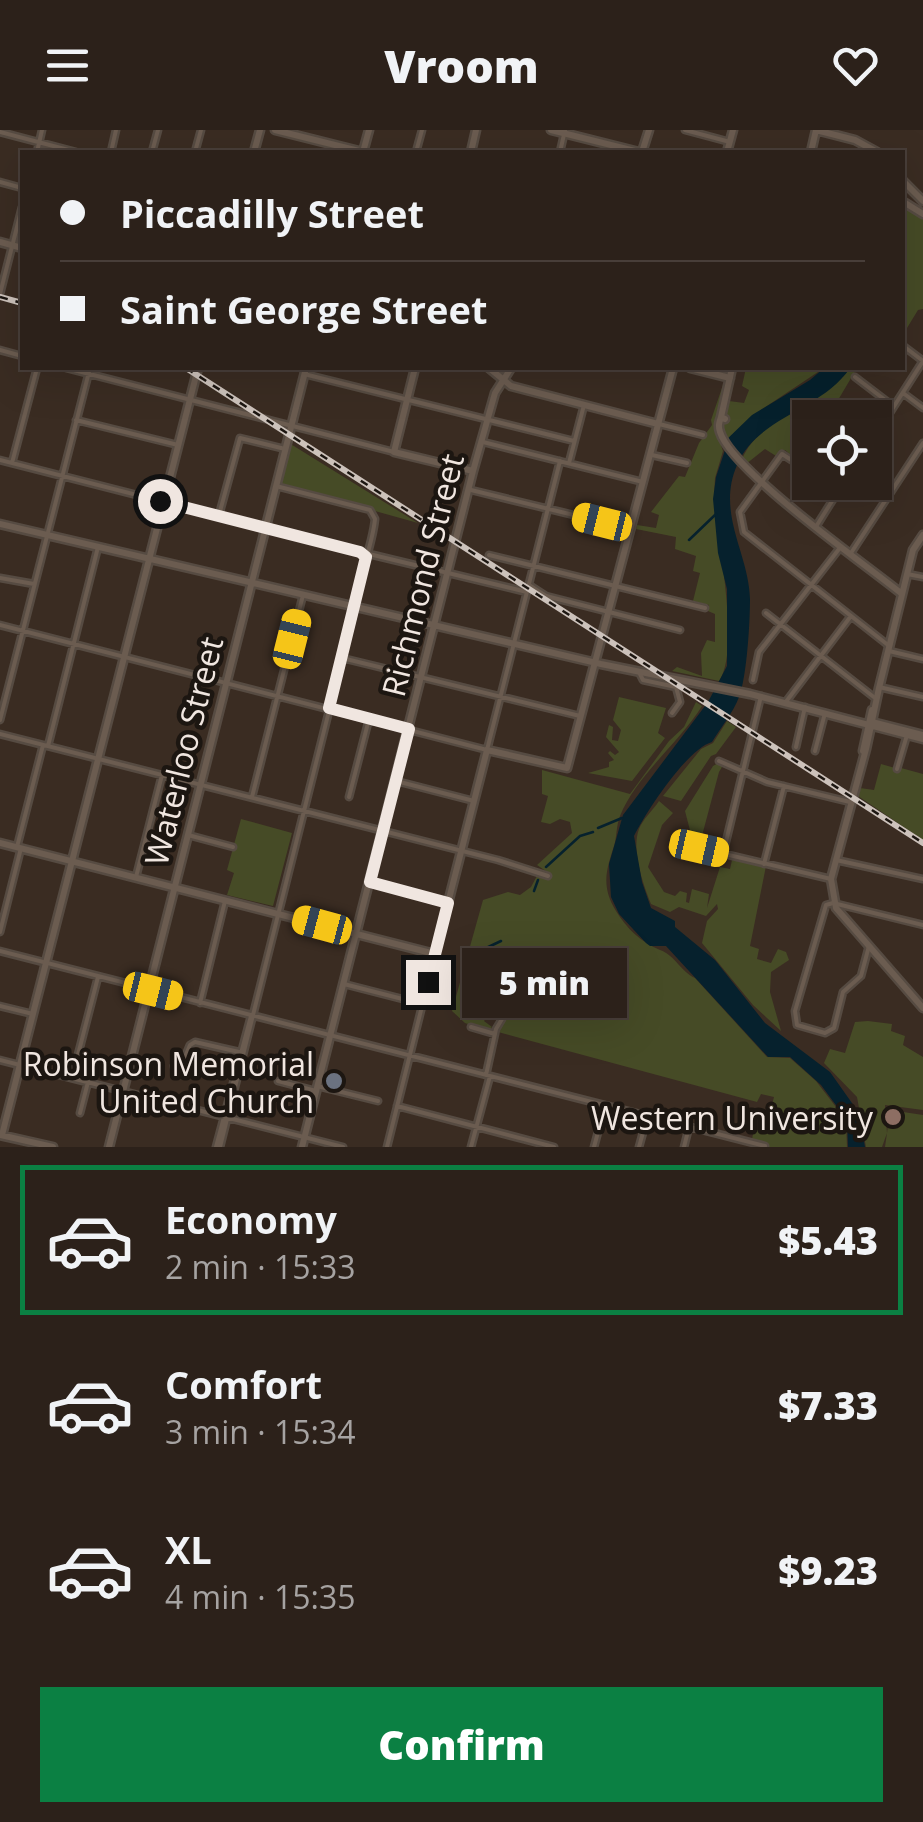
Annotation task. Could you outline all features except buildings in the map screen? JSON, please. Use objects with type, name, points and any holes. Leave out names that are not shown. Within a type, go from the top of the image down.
[{"type":"street","points":[[37,150],[42,130]]},
{"type":"street","points":[[275,130],[355,150]]},
{"type":"street","points":[[552,130],[633,150]]},
{"type":"street","points":[[685,130],[730,142]]},
{"type":"street","points":[[728,150],[733,130]]},
{"type":"street","points":[[816,130],[855,140],[873,150]]},
{"type":"street","points":[[0,132],[68,150]]},
{"type":"street","points":[[905,183],[923,201]]},
{"type":"street","points":[[905,202],[923,214]]},
{"type":"street","points":[[0,294],[20,215]]},
{"type":"street","points":[[0,242],[20,248]]},
{"type":"street","points":[[892,409],[923,361]]},
{"type":"street","points":[[12,463],[36,370]]},
{"type":"street","points":[[0,720],[90,370],[473,472]]},
{"type":"street","points":[[52,1147],[1,1135],[197,370]]},
{"type":"street","points":[[394,452],[415,370]]},
{"type":"street","points":[[491,370],[512,386],[703,435]]},
{"type":"street","name":"Richmond Street","points":[[302,1147],[445,574],[495,394],[508,370]]},
{"type":"street","points":[[0,625],[565,770],[672,370]]},
{"type":"street","points":[[698,370],[730,378]]},
{"type":"street","points":[[732,370],[721,436],[762,483],[902,594]]},
{"type":"street","points":[[305,371],[574,442]]},
{"type":"street","name":"Waterloo Street","points":[[109,1147],[305,371]]},
{"type":"street","points":[[855,377],[894,406]]},
{"type":"street","points":[[902,392],[923,408]]},
{"type":"street","points":[[568,464],[584,404]]},
{"type":"street","points":[[76,420],[178,445]]},
{"type":"street","points":[[219,514],[240,438],[285,449]]},
{"type":"street","points":[[481,442],[643,482]]},
{"type":"street","points":[[851,552],[923,443]]},
{"type":"street","points":[[792,459],[784,453],[740,512],[744,532],[889,648],[923,660]]},
{"type":"street","points":[[651,454],[687,463]]},
{"type":"street","points":[[0,460],[445,574],[528,588],[680,630]]},
{"type":"street","points":[[386,1147],[560,461]]},
{"type":"street","points":[[218,1147],[366,566],[375,515],[370,510],[276,486]]},
{"type":"street","points":[[468,490],[631,529]]},
{"type":"street","points":[[816,526],[833,500]]},
{"type":"street","points":[[0,524],[595,663],[761,696],[923,737]]},
{"type":"street","points":[[870,724],[913,550],[923,534]]},
{"type":"street","points":[[752,680],[759,652],[842,546]]},
{"type":"street","points":[[0,932],[98,547]]},
{"type":"street","points":[[489,555],[705,608]]},
{"type":"street","points":[[907,574],[923,578]]},
{"type":"street","points":[[0,578],[35,584]]},
{"type":"street","points":[[252,797],[303,595]]},
{"type":"street","points":[[766,613],[875,698]]},
{"type":"street","points":[[785,702],[851,616]]},
{"type":"street","points":[[342,658],[580,716]]},
{"type":"street","points":[[639,672],[643,680],[676,687],[680,702],[672,713]]},
{"type":"street","points":[[0,679],[10,682]]},
{"type":"street","points":[[879,688],[923,697]]},
{"type":"street","points":[[879,688],[831,880],[833,903],[920,998],[923,1008]]},
{"type":"street","points":[[723,854],[761,696]]},
{"type":"street","points":[[796,748],[804,707]]},
{"type":"street","points":[[815,750],[825,712]]},
{"type":"street","points":[[349,797],[369,719]]},
{"type":"street","points":[[897,769],[908,733]]},
{"type":"street","points":[[0,734],[548,876]]},
{"type":"street","points":[[720,761],[784,786],[850,802]]},
{"type":"street","points":[[136,876],[162,775]]},
{"type":"street","points":[[396,781],[474,800]]},
{"type":"street","points":[[764,864],[784,786]]},
{"type":"street","points":[[188,835],[232,847]]},
{"type":"street","points":[[687,842],[831,880]]},
{"type":"street","points":[[0,843],[435,954]]},
{"type":"street","points":[[836,860],[923,880]]},
{"type":"street","points":[[370,882],[448,903]]},
{"type":"street","points":[[200,1003],[226,900]]},
{"type":"street","points":[[869,946],[862,976],[843,992],[834,1028],[825,1033],[796,1025],[796,1011],[826,905],[833,903],[923,926]]},
{"type":"street","points":[[0,952],[765,1146]]},
{"type":"street","points":[[72,1078],[98,977]]},
{"type":"street","points":[[344,984],[422,1004]]},
{"type":"street","points":[[0,1006],[33,1014]]},
{"type":"street","points":[[471,1147],[495,1034],[502,1020]]},
{"type":"street","points":[[471,1027],[495,1034]]},
{"type":"street","points":[[182,1064],[189,1046],[195,1042],[241,1053]]},
{"type":"street","points":[[0,1060],[344,1147]]},
{"type":"street","points":[[278,1081],[378,1102]]},
{"type":"street","points":[[80,1114],[88,1082]]},
{"type":"street","points":[[397,1106],[554,1147]]},
{"type":"street","points":[[594,1147],[605,1106]]},
{"type":"street","points":[[640,1147],[648,1116]]},
{"type":"street","points":[[684,1147],[690,1127]]},
{"type":"street","points":[[737,1147],[739,1139]]},
{"type":"green space","points":[[905,207],[923,218],[923,309],[918,310],[907,328]]},
{"type":"green space","points":[[746,370],[821,370],[761,410],[729,441],[722,428],[729,401],[744,403],[749,390],[742,386]]},
{"type":"green space","points":[[848,370],[856,370],[838,400],[812,400]]},
{"type":"green space","points":[[724,382],[727,383],[716,430],[723,451],[714,496],[728,644],[719,681],[672,671],[677,667],[702,676],[701,653],[707,640],[715,642],[715,614],[708,611],[709,605],[693,601],[700,573],[693,571],[696,556],[675,549],[676,537],[636,529],[637,525],[656,528],[659,515],[651,512],[679,476],[685,477],[699,443],[712,425]]},
{"type":"green space","points":[[792,412],[792,456],[785,450],[776,456],[765,449],[746,464],[742,459],[751,444]]},
{"type":"green space","points":[[289,443],[418,523],[278,484]]},
{"type":"green space","points":[[619,697],[666,708],[658,733],[665,738],[632,781],[588,773],[609,767],[614,760],[608,753],[619,752],[606,737],[609,725],[613,727],[612,740],[618,741],[621,730],[613,720]]},
{"type":"green space","points":[[696,702],[702,706],[636,787],[620,816],[607,871],[608,894],[630,929],[695,978],[767,1057],[790,1058],[816,1081],[846,1120],[847,1147],[766,1147],[752,1139],[754,1129],[765,1131],[774,1097],[761,1094],[757,1102],[498,1032],[502,1019],[490,1013],[484,1021],[492,1027],[488,1031],[465,1023],[452,1011],[483,900],[508,892],[520,895],[531,887],[538,874],[547,878],[550,874],[537,865],[572,833],[570,822],[541,822],[548,796],[542,794],[542,770],[630,794],[684,727]]},
{"type":"green space","points":[[727,721],[736,727],[681,801],[663,796],[701,749],[713,743]]},
{"type":"green space","points":[[725,762],[699,847],[693,842],[685,811],[713,766]]},
{"type":"green space","points":[[881,764],[895,768],[894,771],[901,768],[923,774],[923,840],[858,796],[860,788],[874,790]]},
{"type":"green space","points":[[659,801],[673,813],[662,825],[648,867],[664,892],[675,896],[680,891],[687,893],[689,903],[692,889],[709,894],[707,908],[720,867],[730,869],[732,860],[766,866],[750,946],[759,949],[757,959],[771,963],[778,949],[786,952],[789,960],[771,972],[770,992],[781,1031],[753,1005],[702,943],[707,921],[718,909],[717,904],[706,916],[679,907],[670,912],[651,904],[636,847],[641,825]]},
{"type":"green space","points":[[241,819],[292,833],[273,906],[227,895],[234,873],[227,870]]},
{"type":"green space","points":[[855,1022],[892,1024],[891,1031],[905,1036],[903,1045],[923,1057],[923,1110],[885,1105],[887,1133],[882,1147],[866,1147],[857,1097],[824,1063],[830,1049],[845,1053]]},
{"type":"green space","points":[[890,1110],[923,1115],[923,1147],[885,1147]]},
{"type":"water","points":[[822,370],[848,370],[838,383],[813,400],[792,400],[792,413],[759,435],[737,465],[730,500],[750,599],[742,688],[712,742],[679,768],[634,836],[651,908],[675,921],[675,927],[715,960],[765,1023],[830,1072],[859,1113],[865,1147],[848,1147],[847,1120],[821,1085],[790,1057],[768,1057],[666,946],[646,943],[619,914],[611,897],[609,864],[623,815],[708,702],[727,666],[727,589],[718,553],[713,499],[725,450],[722,444],[752,415]]},
{"type":"waterway","points":[[689,540],[716,514]]},
{"type":"waterway","points":[[598,828],[622,818]]},
{"type":"waterway","points":[[546,867],[580,836],[593,832]]},
{"type":"waterway","points":[[534,891],[538,880]]},
{"type":"waterway","points":[[484,949],[501,941]]},
{"type":"railway","points":[[0,297],[20,302]]},
{"type":"railway","points":[[189,370],[923,843]]},
{"type":"place","name":"Robinson Memorial United Church","points":[[334,1081]]},
{"type":"place","name":"Western University","points":[[893,1117]]},
{"type":"route","points":[[160,501],[360,552],[366,557],[329,708],[409,729],[370,882],[448,903],[428,982]]}]
